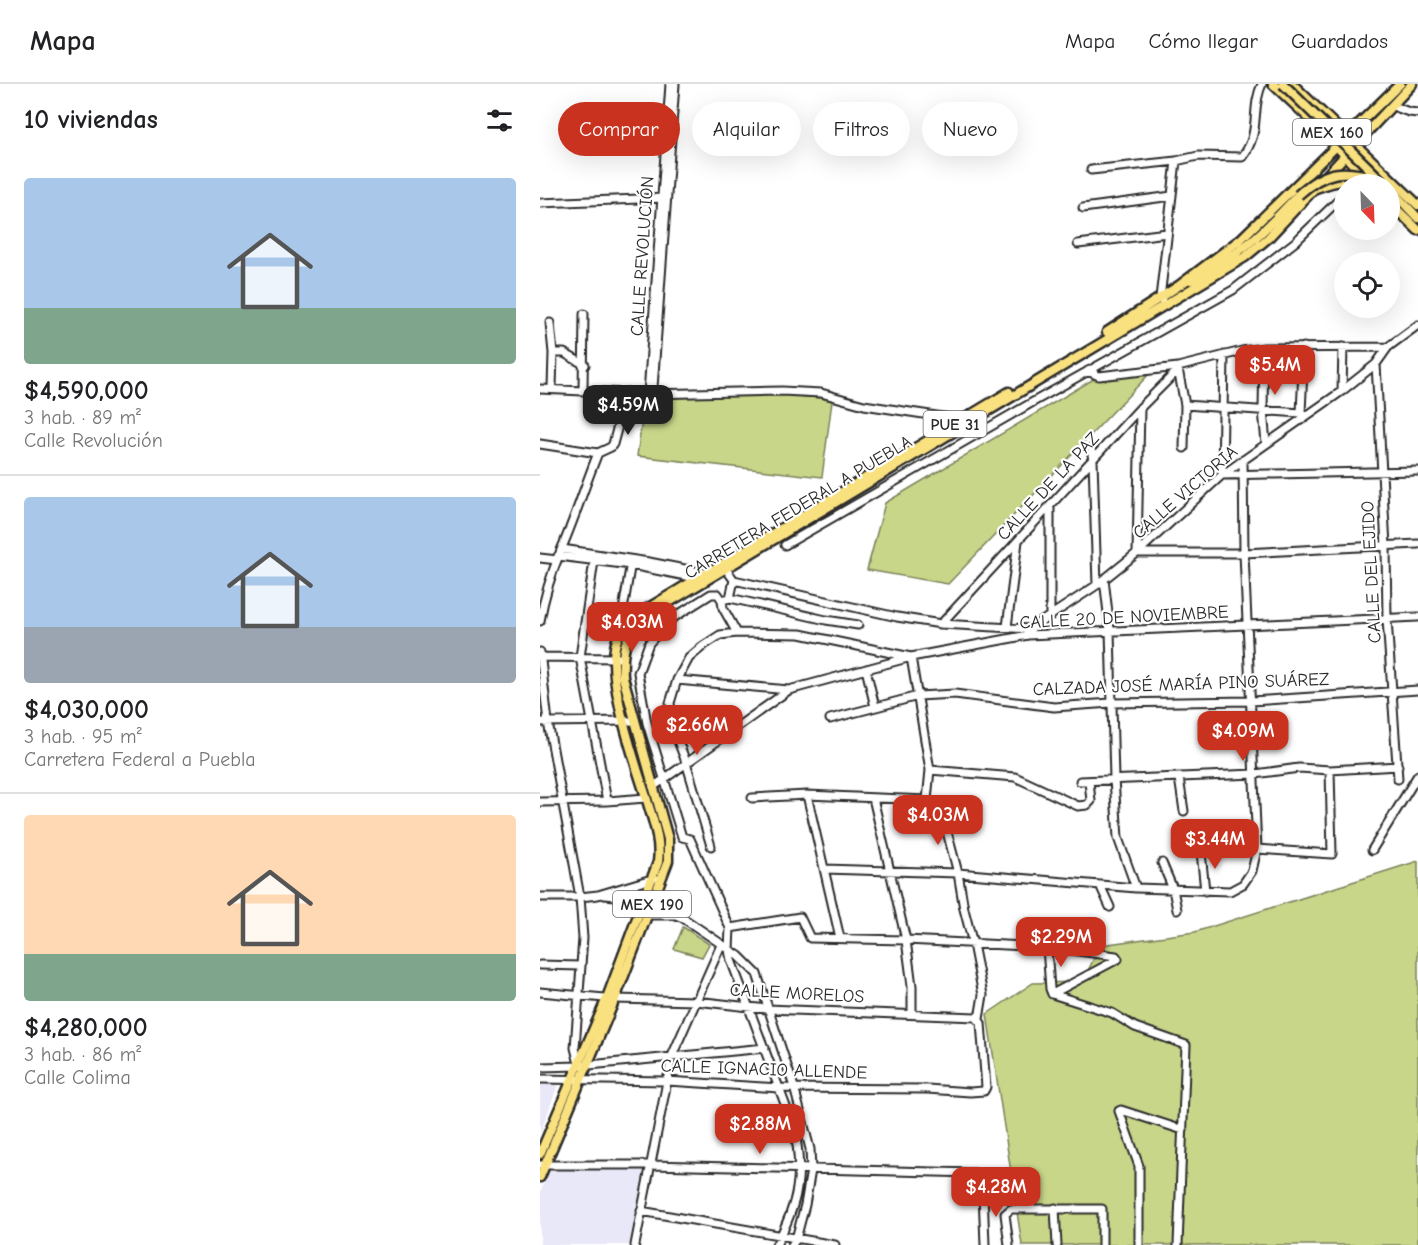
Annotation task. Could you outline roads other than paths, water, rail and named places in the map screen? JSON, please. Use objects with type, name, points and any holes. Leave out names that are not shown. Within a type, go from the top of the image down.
[{"type":"main road","name":"MEX 160","points":[[1273,84],[1323,131],[1362,174]]},
{"type":"main road","name":"MEX 160","points":[[1283,84],[1375,174]]},
{"type":"main road","points":[[1292,84],[1355,145],[1377,174]]},
{"type":"main road","name":"CARRETERA FEDERAL A PUEBLA","points":[[965,422],[992,409],[1162,301],[1196,272],[1241,239],[1400,84]]},
{"type":"main road","name":"CARRETERA FEDERAL A PUEBLA","points":[[663,840],[646,798],[617,658],[619,635],[629,622],[645,610],[689,587],[965,422],[1087,345],[1162,301],[1224,271],[1245,257],[1268,238],[1412,84]]},
{"type":"main road","points":[[1323,131],[1332,122]]},
{"type":"main road","points":[[1310,171],[1317,174],[1317,185]]},
{"type":"main road","points":[[1180,285],[1232,258],[1267,229],[1314,181],[1337,172],[1361,174]]},
{"type":"main road","points":[[1302,179],[1307,189],[1334,181]]},
{"type":"main road","points":[[1400,193],[1418,205]]},
{"type":"main road","points":[[1400,199],[1418,218]]},
{"type":"main road","points":[[1400,213],[1418,230]]},
{"type":"main road","name":"CARRETERA FEDERAL A PUEBLA","points":[[617,658],[633,629],[689,587]]},
{"type":"main road","name":"CARRETERA FEDERAL A PUEBLA","points":[[581,1080],[583,1066],[654,900],[658,879],[663,840],[653,787],[629,721]]},
{"type":"main road","name":"CARRETERA FEDERAL A PUEBLA","points":[[611,999],[644,897],[658,879]]},
{"type":"main road","name":"CARRETERA FEDERAL A PUEBLA","points":[[570,1080],[583,1066]]},
{"type":"main road","name":"MEX 190","points":[[540,1154],[570,1080]]},
{"type":"main road","name":"MEX 190","points":[[540,1177],[542,1165],[581,1080]]},
{"type":"street","name":"CALLE REVOLUCIÓN","points":[[650,394],[670,84]]},
{"type":"street","name":"CALLE REVOLUCIÓN","points":[[664,198],[675,84]]},
{"type":"street","points":[[1091,170],[1176,161],[1198,156],[1242,157],[1254,137],[1257,97],[1262,84]]},
{"type":"street","points":[[1393,106],[1418,113]]},
{"type":"street","points":[[1162,301],[1176,161]]},
{"type":"street","points":[[1083,208],[1172,196]]},
{"type":"street","points":[[540,203],[664,198]]},
{"type":"street","points":[[785,546],[1000,421],[1233,290],[1295,242],[1334,205]]},
{"type":"street","points":[[1078,244],[1167,233]]},
{"type":"street","points":[[583,390],[584,314]]},
{"type":"street","points":[[550,323],[553,354],[552,388]]},
{"type":"street","name":"CALLE VICTORIA","points":[[1029,632],[1104,579],[1137,553],[1222,475],[1303,415],[1342,391],[1376,364],[1388,347],[1418,326]]},
{"type":"street","points":[[1342,391],[1343,346]]},
{"type":"street","points":[[1185,405],[1223,406],[1303,415],[1304,347]]},
{"type":"street","points":[[1088,371],[1099,376],[1178,368],[1224,355],[1264,348],[1388,347]]},
{"type":"street","points":[[1264,348],[1263,410],[1266,444]]},
{"type":"street","points":[[553,354],[564,353],[585,365]]},
{"type":"street","points":[[1224,355],[1222,475],[1418,471]]},
{"type":"street","name":"CALLE DEL EJIDO","points":[[1376,364],[1386,546],[1387,619],[1398,779]]},
{"type":"street","points":[[1178,368],[1185,405],[1184,448]]},
{"type":"street","name":"CALLE DE LA PAZ","points":[[941,624],[1178,368]]},
{"type":"street","points":[[540,389],[650,394],[782,391],[821,393],[864,405],[965,422]]},
{"type":"street","points":[[540,444],[598,453],[611,447],[627,392]]},
{"type":"street","points":[[1140,408],[1137,553],[1244,553],[1418,544]]},
{"type":"street","points":[[992,409],[1000,421]]},
{"type":"street","points":[[1091,449],[1096,585]]},
{"type":"street","points":[[540,621],[541,606],[598,453]]},
{"type":"street","points":[[824,869],[958,873],[1136,888],[1205,891],[1230,891],[1243,884],[1252,871],[1257,849],[1244,553],[1243,460]]},
{"type":"street","points":[[1050,506],[1050,615]]},
{"type":"street","points":[[1006,627],[1018,541]]},
{"type":"street","points":[[540,558],[559,555],[594,557],[706,577]]},
{"type":"street","points":[[594,557],[580,657],[607,801]]},
{"type":"street","points":[[619,635],[631,562]]},
{"type":"street","points":[[724,566],[734,580],[897,617],[941,624],[1006,627],[1029,632]]},
{"type":"street","points":[[1104,579],[1110,630],[1111,703],[1118,838],[1136,888]]},
{"type":"street","points":[[730,598],[734,580]]},
{"type":"street","points":[[682,837],[647,723],[638,673],[649,643],[674,618],[711,594],[717,594],[722,600],[723,608],[737,633]]},
{"type":"street","points":[[722,600],[730,598],[858,625]]},
{"type":"street","name":"CALLE 20 DE NOVIEMBRE","points":[[653,787],[789,690],[911,657],[1029,632],[1248,626],[1418,617]]},
{"type":"street","points":[[711,846],[686,762],[673,728],[670,703],[677,680],[690,658],[720,635],[737,633],[800,634],[911,657],[930,770],[927,800],[807,795],[752,798]]},
{"type":"street","points":[[583,1066],[576,1048],[583,938],[580,897],[544,722],[540,655],[617,658]]},
{"type":"street","points":[[866,669],[875,707]]},
{"type":"street","points":[[677,680],[789,690]]},
{"type":"street","name":"CALZADA JOSÉ MARÍA PINO SUÁREZ","points":[[830,719],[918,696],[955,694],[1054,707],[1111,703],[1251,701],[1418,690]]},
{"type":"street","points":[[544,722],[629,721]]},
{"type":"street","points":[[1080,781],[1255,774],[1299,768],[1330,770],[1398,766]]},
{"type":"street","points":[[930,770],[1015,777],[1078,806],[1087,805],[1091,801],[1089,781]]},
{"type":"street","points":[[1257,849],[1332,854],[1330,770]]},
{"type":"street","points":[[1372,850],[1418,775]]},
{"type":"street","points":[[1179,778],[1184,811]]},
{"type":"street","points":[[807,795],[840,938]]},
{"type":"street","points":[[540,802],[646,798]]},
{"type":"street","points":[[873,798],[906,940],[912,986],[912,1013]]},
{"type":"street","points":[[942,813],[974,944],[983,995],[980,1019]]},
{"type":"street","points":[[663,840],[682,837],[690,839],[730,928],[729,950],[794,1128],[800,1153],[796,1197],[792,1214],[776,1245]]},
{"type":"street","points":[[1201,852],[1205,891]]},
{"type":"street","points":[[1162,863],[1173,889],[1177,910]]},
{"type":"street","points":[[540,897],[598,895],[658,879]]},
{"type":"street","points":[[1100,885],[1110,907]]},
{"type":"street","points":[[598,895],[644,897],[654,900]]},
{"type":"street","points":[[648,915],[676,915],[739,956],[757,974],[794,1087],[810,1149],[812,1170],[794,1242]]},
{"type":"street","points":[[730,928],[800,917],[810,938],[1047,947],[1118,957],[1052,994]]},
{"type":"street","points":[[635,1245],[672,1056],[721,945]]},
{"type":"street","points":[[1047,947],[1052,994]]},
{"type":"street","points":[[540,965],[581,966]]},
{"type":"street","name":"CALLE MORELOS","points":[[540,992],[611,999],[696,1001],[767,1009],[912,1013],[923,1016],[980,1019]]},
{"type":"street","points":[[1052,994],[1112,1012],[1135,1027],[1186,1045],[1178,1245]]},
{"type":"street","name":"CALLE IGNACIO ALLENDE","points":[[540,1079],[667,1081],[780,1088],[927,1089],[970,1092],[986,1090],[980,1019]]},
{"type":"street","points":[[540,1066],[583,1066],[765,1048]]},
{"type":"street","points":[[1139,1245],[1139,1166],[1119,1111],[1182,1130]]},
{"type":"street","points":[[542,1165],[651,1164],[975,1173]]},
{"type":"street","points":[[983,1192],[985,1245]]},
{"type":"street","points":[[1009,1245],[1005,1214],[1011,1209],[1055,1208],[1102,1209],[1102,1245]]},
{"type":"street","points":[[1055,1208],[1057,1245]]},
{"type":"street","points":[[641,1212],[781,1236],[794,1242],[836,1245]]}]
